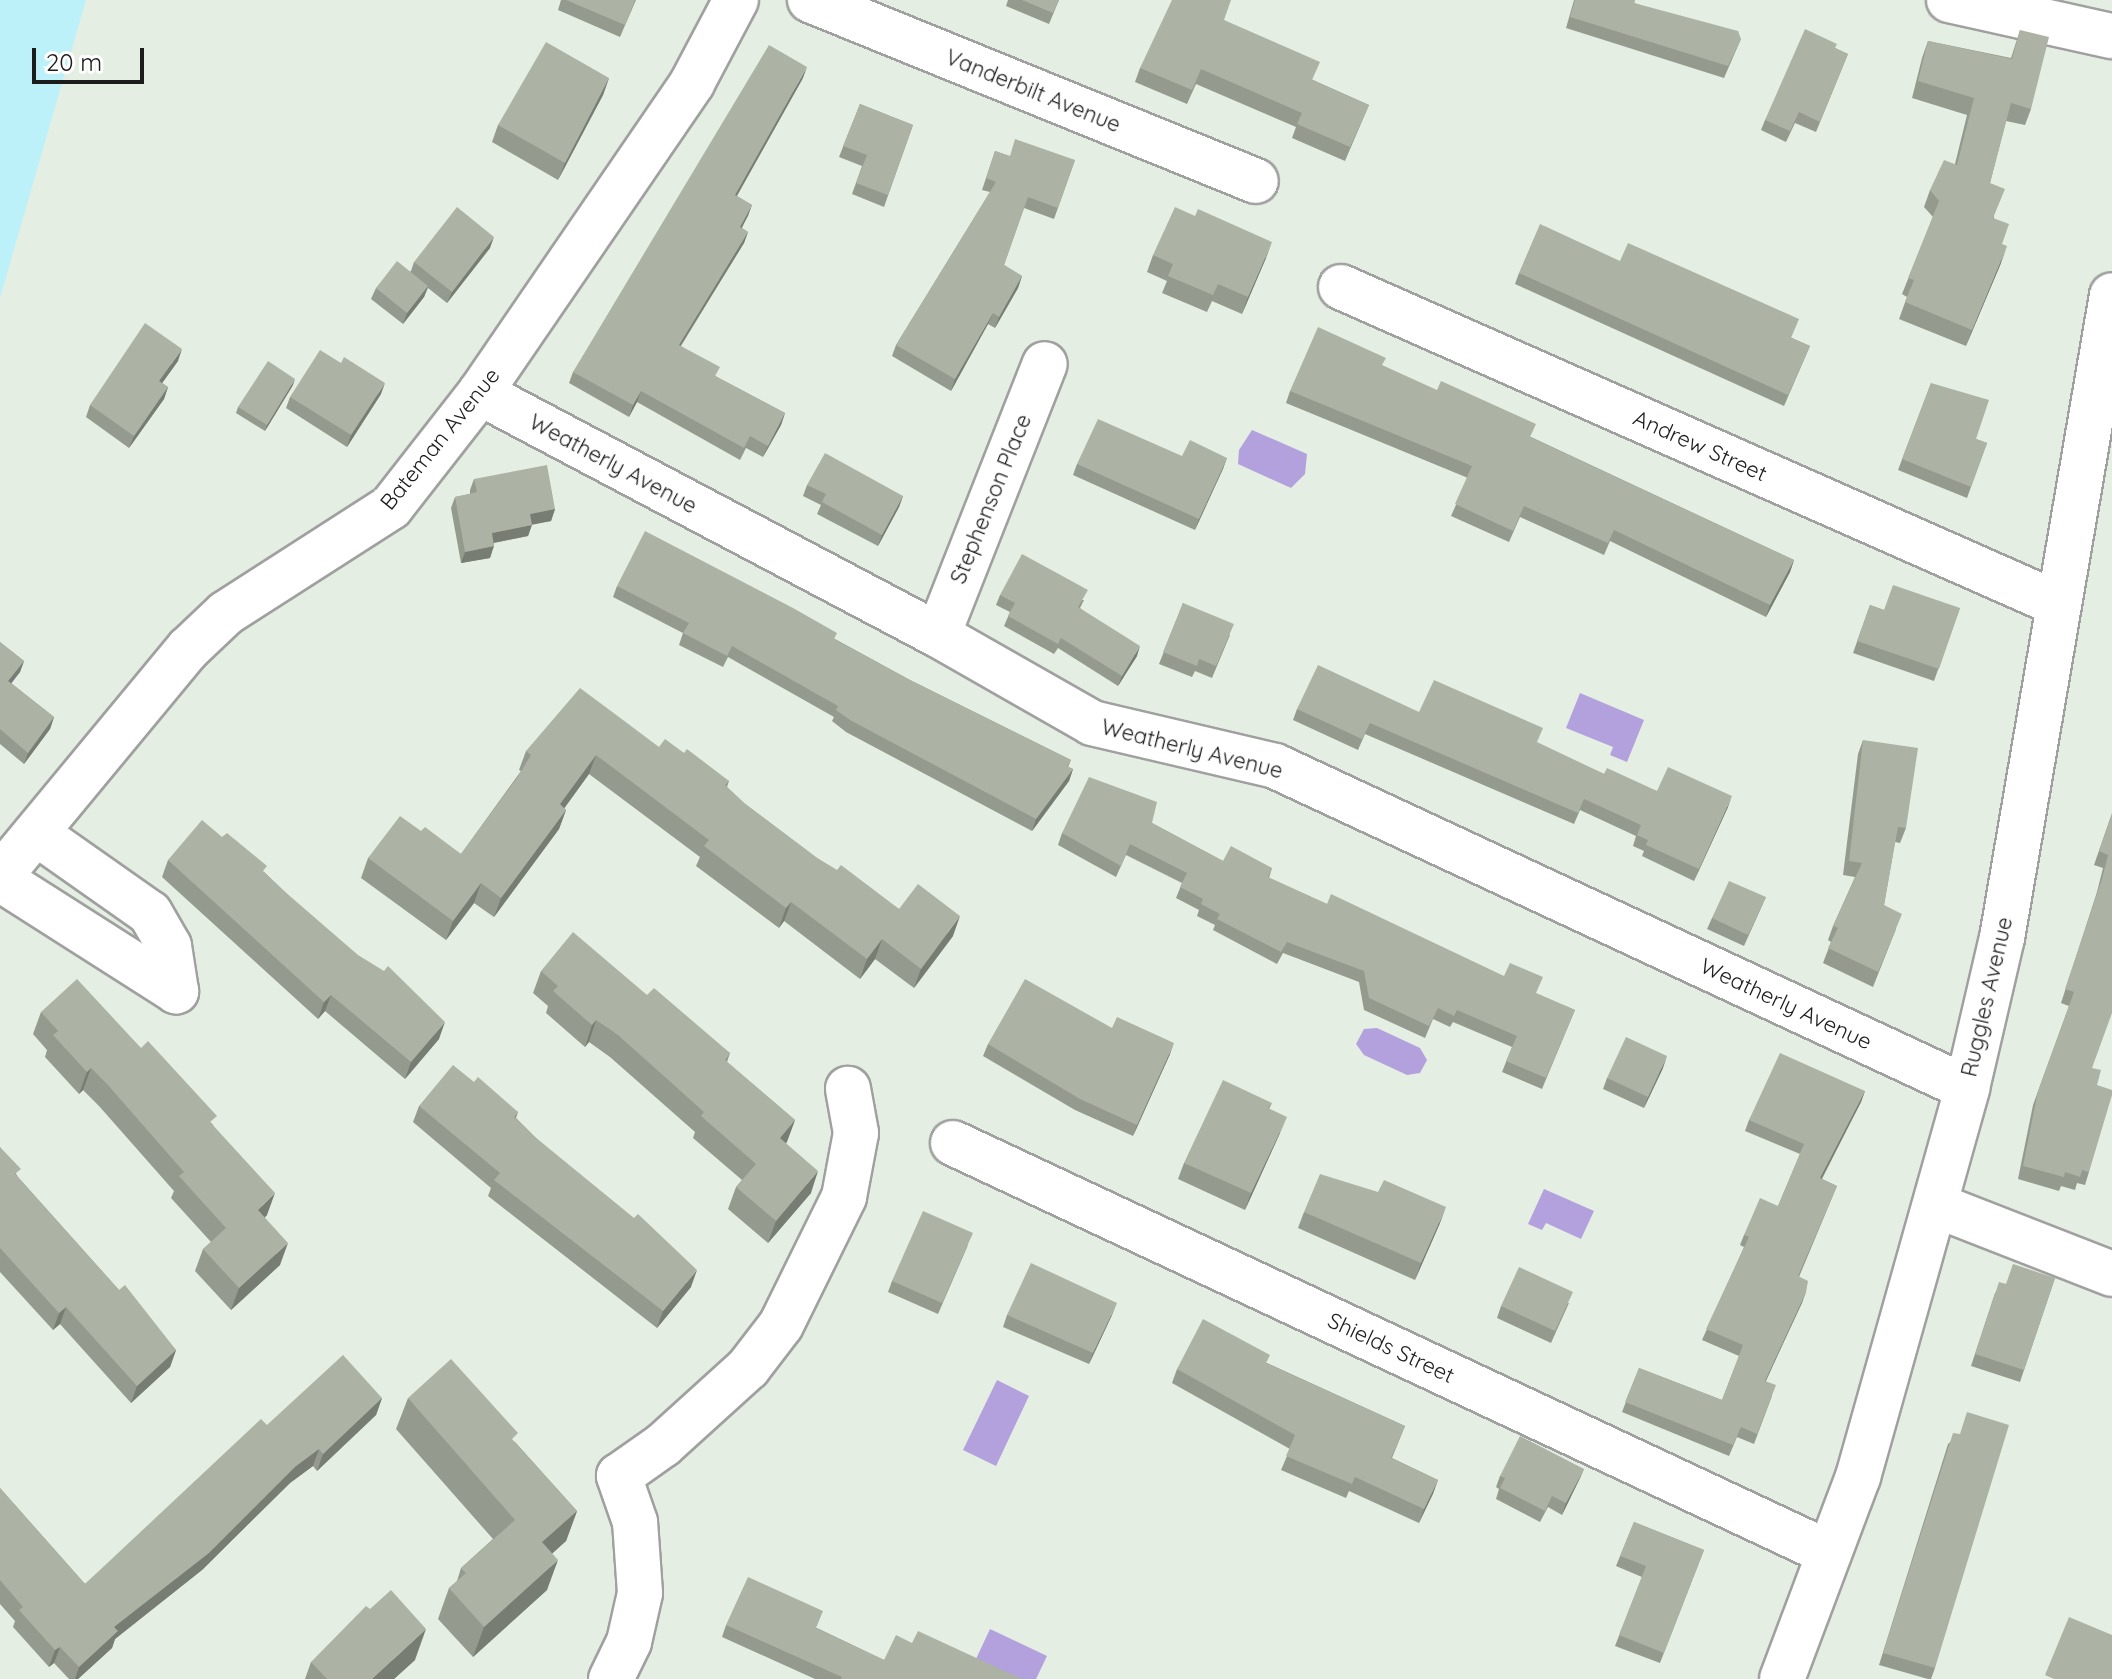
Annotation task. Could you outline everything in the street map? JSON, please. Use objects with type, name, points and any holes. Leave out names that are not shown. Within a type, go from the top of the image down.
[{"type":"street","name":"Bateman Avenue","points":[[11,855],[188,649],[226,613],[391,507],[480,393],[692,83],[736,0]]},
{"type":"street","name":"Vanderbilt Avenue","points":[[810,0],[1256,181]]},
{"type":"street","points":[[1949,0],[2112,36]]},
{"type":"street","name":"Andrew Street","points":[[1341,287],[2058,604]]},
{"type":"street","name":"Ruggles Avenue","points":[[1792,1676],[1829,1553],[1858,1477],[1938,1206],[2002,938],[2112,295]]},
{"type":"street","name":"Stephenson Place","points":[[938,635],[1045,364]]},
{"type":"street","name":"Weatherly Avenue","points":[[480,393],[938,635],[1092,723],[1275,766],[1967,1088]]},
{"type":"street","points":[[611,1679],[629,1642],[640,1593],[635,1522],[619,1476],[663,1445],[748,1368],[781,1325],[844,1197],[856,1133],[848,1089]]},
{"type":"street","name":"Shields Street","points":[[953,1143],[1829,1553]]},
{"type":"street","points":[[1938,1206],[2112,1274]]},
{"type":"shaded area","points":[[0,0],[86,0],[0,298]]},
{"type":"shaded area","points":[[1252,430],[1307,454],[1305,474],[1291,488],[1238,464],[1239,450]]},
{"type":"shaded area","points":[[1580,693],[1644,720],[1627,762],[1610,755],[1613,747],[1566,728]]},
{"type":"shaded area","points":[[1377,1028],[1420,1048],[1427,1060],[1420,1073],[1407,1075],[1364,1055],[1356,1044],[1364,1029]]},
{"type":"shaded area","points":[[1544,1189],[1594,1211],[1581,1239],[1546,1223],[1542,1230],[1528,1224]]},
{"type":"shaded area","points":[[997,1380],[1029,1396],[996,1466],[963,1450]]},
{"type":"shaded area","points":[[990,1629],[1047,1656],[1036,1679],[1018,1679],[976,1659]]},
{"type":"building","points":[[566,0],[635,0],[625,25]]},
{"type":"building","points":[[1022,0],[1059,0],[1053,13]]},
{"type":"building","points":[[1172,0],[1231,0],[1224,20],[1320,62],[1312,80],[1369,105],[1350,147],[1297,124],[1302,113],[1201,69],[1192,90],[1140,68]]},
{"type":"building","points":[[1575,0],[1635,0],[1634,3],[1738,31],[1741,39],[1728,66],[1570,17]]},
{"type":"building","points":[[1805,29],[1837,44],[1835,48],[1848,54],[1820,122],[1799,112],[1790,131],[1765,120]]},
{"type":"building","points":[[2020,30],[2049,37],[2031,109],[2011,103],[1990,183],[2005,189],[1993,218],[2009,224],[2002,244],[2007,246],[1972,330],[1905,302],[1914,280],[1908,278],[1939,201],[1930,190],[1944,160],[1957,165],[1974,98],[1918,81],[1928,41],[2012,59]]},
{"type":"building","points":[[546,42],[609,78],[565,163],[498,125]]},
{"type":"building","points":[[769,45],[807,67],[735,195],[752,205],[740,227],[748,232],[679,345],[720,367],[715,376],[785,413],[768,446],[750,436],[744,448],[641,391],[633,405],[573,372]]},
{"type":"building","points":[[860,104],[913,125],[888,195],[856,183],[867,155],[843,146]]},
{"type":"building","points":[[1015,139],[1075,160],[1058,208],[1028,197],[1004,265],[1022,276],[999,317],[993,313],[955,379],[896,345],[996,182],[986,178],[995,151],[1010,156]]},
{"type":"building","points":[[457,207],[494,237],[452,292],[414,262]]},
{"type":"building","points":[[1175,207],[1195,216],[1198,209],[1272,242],[1248,297],[1218,284],[1213,295],[1168,276],[1173,264],[1153,255]]},
{"type":"building","points":[[1540,224],[1620,261],[1628,243],[1799,319],[1791,338],[1810,346],[1788,395],[1519,273]]},
{"type":"building","points":[[397,261],[428,286],[407,313],[376,288]]},
{"type":"building","points":[[145,323],[182,349],[159,381],[168,387],[134,436],[90,405]]},
{"type":"building","points":[[1318,327],[1386,358],[1382,365],[1437,390],[1441,381],[1536,424],[1530,437],[1794,560],[1770,605],[1614,530],[1608,543],[1524,506],[1513,531],[1455,504],[1472,466],[1290,391]]},
{"type":"building","points":[[320,350],[341,363],[344,357],[385,383],[351,435],[290,397]]},
{"type":"building","points":[[268,361],[295,379],[267,425],[238,407]]},
{"type":"building","points":[[1931,383],[1989,400],[1976,439],[1987,443],[1971,487],[1902,459]]},
{"type":"building","points":[[1098,419],[1182,456],[1190,440],[1227,458],[1199,519],[1077,464]]},
{"type":"building","points":[[825,453],[903,496],[882,535],[822,502],[826,494],[807,485]]},
{"type":"building","points":[[547,465],[555,509],[530,514],[532,525],[492,533],[494,546],[465,552],[455,497],[477,492],[474,479]]},
{"type":"building","points":[[645,531],[793,608],[837,633],[834,639],[910,680],[1071,760],[1067,766],[1073,769],[1036,819],[850,720],[836,710],[838,706],[732,646],[727,656],[683,633],[689,623],[617,586]]},
{"type":"building","points":[[1022,554],[1088,590],[1078,607],[1140,646],[1122,676],[1061,638],[1058,644],[1008,616],[1015,603],[1000,595]]},
{"type":"building","points":[[1893,585],[1960,608],[1939,669],[1857,641],[1870,605],[1884,610]]},
{"type":"building","points":[[1183,603],[1234,624],[1216,666],[1199,659],[1197,666],[1163,652]]},
{"type":"building","points":[[0,642],[24,661],[8,681],[54,717],[28,753],[0,729]]},
{"type":"building","points":[[1318,665],[1419,712],[1434,680],[1543,728],[1537,742],[1604,774],[1607,768],[1657,791],[1668,767],[1732,796],[1699,869],[1646,845],[1648,840],[1637,835],[1641,825],[1584,799],[1578,813],[1370,723],[1362,739],[1297,709]]},
{"type":"building","points":[[580,688],[659,747],[665,739],[684,753],[687,749],[729,781],[725,785],[744,803],[817,858],[837,870],[841,865],[899,909],[918,884],[960,916],[921,969],[882,939],[867,959],[791,902],[786,908],[704,846],[709,840],[596,755],[560,804],[566,810],[501,898],[481,883],[453,921],[368,858],[400,816],[421,831],[425,827],[461,854],[517,778],[531,755],[526,751]]},
{"type":"building","points":[[1863,740],[1918,748],[1906,828],[1898,827],[1884,905],[1902,914],[1878,972],[1828,948],[1838,928],[1833,926],[1862,863],[1849,861]]},
{"type":"building","points":[[1089,777],[1157,802],[1152,823],[1223,861],[1231,846],[1272,868],[1268,877],[1327,904],[1331,894],[1504,976],[1510,963],[1543,977],[1536,993],[1575,1010],[1546,1078],[1506,1061],[1517,1036],[1457,1010],[1454,1016],[1438,1008],[1429,1026],[1369,998],[1364,971],[1287,942],[1281,952],[1217,919],[1220,914],[1201,904],[1203,899],[1180,887],[1187,873],[1130,844],[1121,866],[1062,833]]},
{"type":"building","points":[[2112,814],[2112,1013],[2092,1068],[2101,1070],[2097,1085],[2112,1090],[2112,1095],[2089,1172],[2082,1170],[2080,1177],[2065,1172],[2064,1177],[2023,1166],[2038,1091],[2074,992],[2065,989],[2102,879],[2108,855],[2099,851]]},
{"type":"building","points":[[202,820],[222,837],[227,833],[267,866],[263,871],[358,955],[384,971],[388,966],[445,1022],[411,1062],[331,995],[324,1002],[168,860]]},
{"type":"building","points":[[1729,881],[1766,897],[1748,935],[1712,918]]},
{"type":"building","points":[[573,932],[647,995],[654,988],[730,1053],[725,1060],[795,1120],[780,1138],[818,1171],[776,1221],[736,1187],[756,1164],[701,1116],[704,1112],[618,1035],[596,1020],[592,1025],[553,991],[558,986],[541,971]]},
{"type":"building","points":[[77,979],[141,1048],[148,1041],[217,1116],[210,1122],[275,1193],[258,1210],[288,1243],[239,1288],[203,1249],[226,1228],[179,1176],[184,1172],[107,1084],[91,1068],[87,1072],[53,1035],[58,1031],[41,1012]]},
{"type":"building","points":[[1025,979],[1112,1028],[1117,1017],[1174,1043],[1137,1125],[1080,1099],[988,1044]]},
{"type":"building","points":[[1626,1037],[1667,1056],[1648,1097],[1607,1078]]},
{"type":"building","points":[[1780,1053],[1865,1091],[1820,1178],[1837,1186],[1798,1276],[1808,1281],[1806,1292],[1765,1381],[1776,1385],[1757,1434],[1741,1427],[1733,1445],[1625,1402],[1639,1368],[1722,1400],[1743,1345],[1706,1329],[1749,1237],[1744,1235],[1760,1198],[1778,1206],[1804,1144],[1749,1120]]},
{"type":"building","points":[[453,1065],[474,1082],[478,1077],[518,1112],[514,1117],[535,1137],[634,1218],[638,1214],[697,1270],[663,1311],[494,1180],[500,1173],[419,1106]]},
{"type":"building","points":[[1223,1080],[1272,1103],[1268,1108],[1287,1117],[1251,1193],[1184,1163]]},
{"type":"building","points":[[0,1147],[21,1169],[15,1174],[119,1290],[125,1285],[176,1350],[137,1386],[66,1307],[59,1313],[0,1248]]},
{"type":"building","points":[[1320,1174],[1378,1192],[1384,1180],[1446,1207],[1421,1263],[1304,1212]]},
{"type":"building","points":[[923,1211],[973,1233],[942,1303],[892,1281]]},
{"type":"building","points":[[1031,1263],[1117,1303],[1093,1353],[1007,1315]]},
{"type":"building","points":[[2013,1264],[2055,1278],[2024,1370],[1975,1354],[1999,1282],[2006,1284]]},
{"type":"building","points":[[1519,1267],[1573,1292],[1555,1331],[1501,1306]]},
{"type":"building","points":[[1203,1319],[1270,1355],[1266,1363],[1405,1426],[1391,1458],[1438,1480],[1424,1509],[1355,1477],[1352,1484],[1286,1456],[1295,1435],[1177,1369]]},
{"type":"building","points":[[343,1355],[382,1398],[323,1454],[319,1449],[296,1466],[209,1553],[114,1627],[118,1631],[79,1667],[60,1647],[55,1650],[19,1610],[23,1607],[0,1580],[0,1488],[85,1584],[261,1419],[267,1425]]},
{"type":"building","points":[[451,1359],[518,1433],[512,1439],[577,1511],[542,1542],[558,1560],[484,1627],[449,1588],[466,1573],[461,1568],[515,1520],[408,1398]]},
{"type":"building","points":[[1967,1412],[2009,1425],[1935,1668],[1883,1653],[1953,1433],[1960,1434]]},
{"type":"building","points":[[1520,1436],[1584,1469],[1566,1503],[1552,1496],[1545,1511],[1500,1488],[1505,1478],[1500,1476]]},
{"type":"building","points":[[1634,1522],[1704,1550],[1664,1653],[1619,1635],[1646,1566],[1620,1556]]},
{"type":"building","points":[[748,1577],[823,1611],[816,1628],[884,1660],[896,1635],[912,1643],[918,1631],[1022,1679],[841,1679],[726,1625]]},
{"type":"building","points":[[391,1590],[426,1629],[372,1679],[327,1679],[311,1662],[366,1606],[370,1609]]},
{"type":"building","points":[[2069,1617],[2112,1635],[2112,1679],[2054,1679],[2045,1675]]}]
